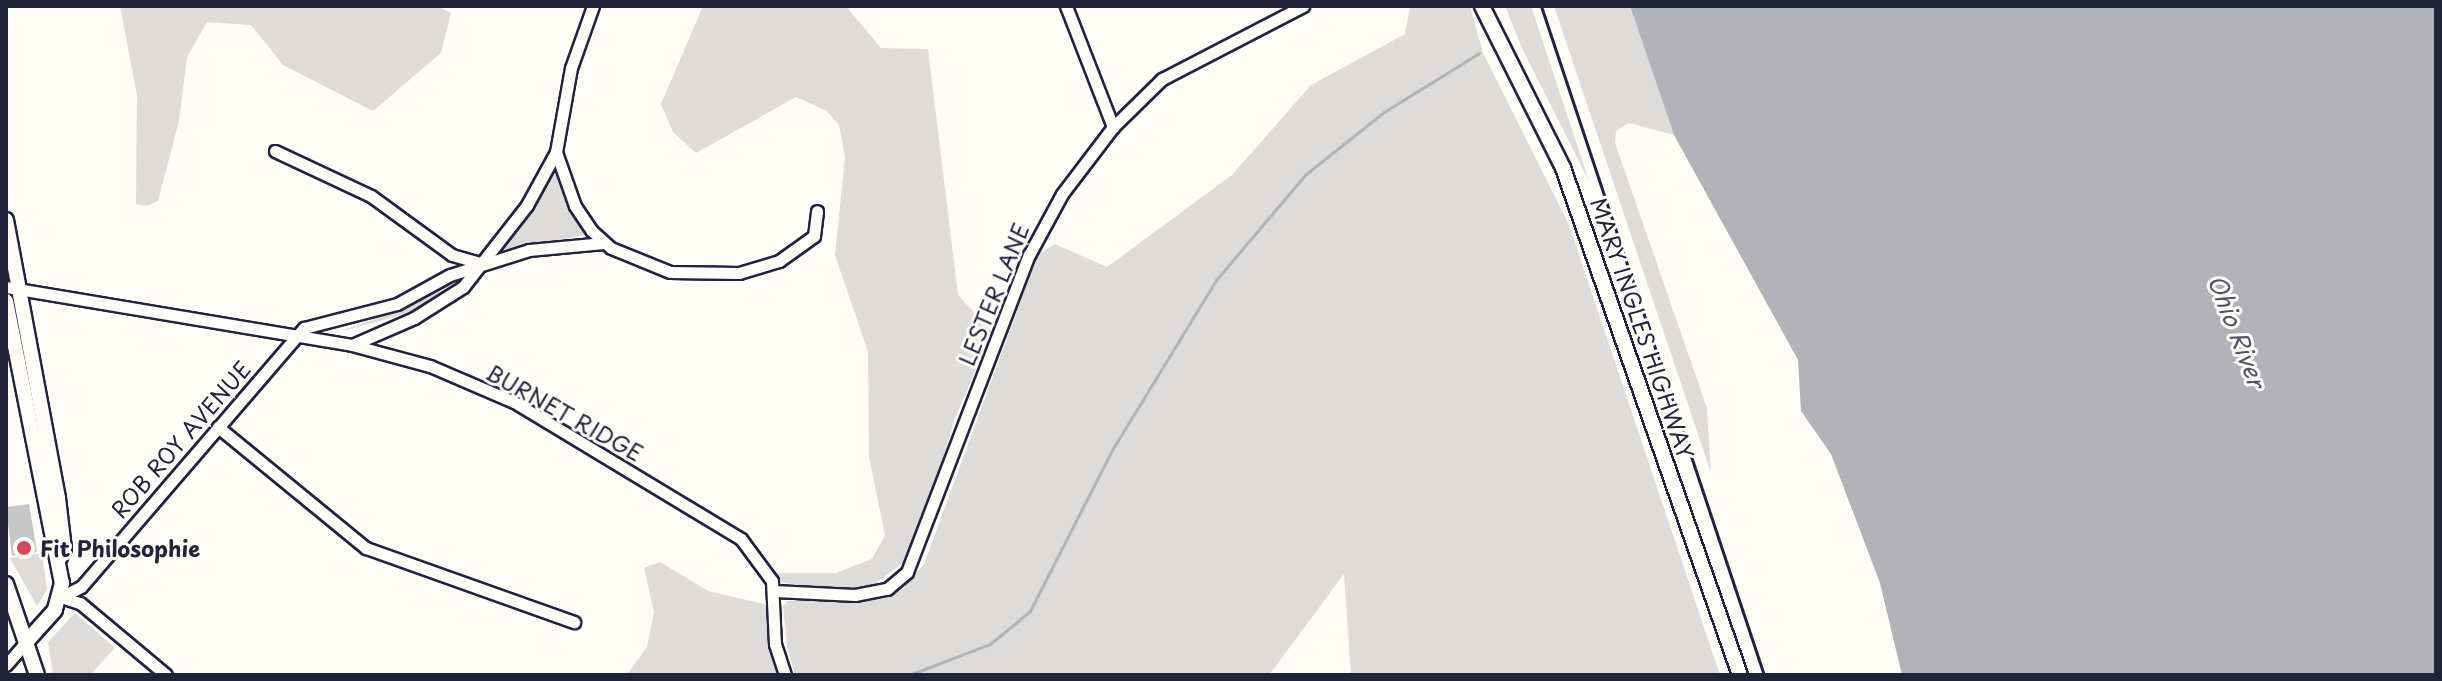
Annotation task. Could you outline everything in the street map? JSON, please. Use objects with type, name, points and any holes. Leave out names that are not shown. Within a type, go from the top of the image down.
[{"type":"street","points":[[352,345],[441,303],[484,264],[556,152],[571,68],[593,6]]},
{"type":"street","points":[[1066,6],[1113,127]]},
{"type":"street","name":"LESTER LANE","points":[[774,591],[855,595],[887,589],[907,572],[1039,232],[1113,127],[1174,71],[1303,6]]},
{"type":"street","name":"MARY INGLES HIGHWAY","points":[[1482,6],[1579,212],[1740,675]]},
{"type":"street","points":[[275,151],[371,196],[452,255],[484,264]]},
{"type":"street","points":[[556,152],[575,206],[604,243]]},
{"type":"street","points":[[294,338],[317,323],[397,304],[484,264],[543,247],[604,243],[679,274],[739,273],[779,261],[806,243],[814,236],[817,211]]},
{"type":"street","points":[[6,220],[22,291],[59,507],[61,597],[6,665]]},
{"type":"street","name":"BURNET RIDGE","points":[[6,287],[294,338],[352,345],[430,366],[514,402],[728,529],[766,569],[774,591],[775,644],[785,675]]},
{"type":"street","points":[[6,301],[59,559]]},
{"type":"street","name":"ROB ROY AVENUE","points":[[61,597],[81,587],[294,338]]},
{"type":"street","points":[[218,427],[366,548],[574,622]]},
{"type":"street","points":[[6,584],[29,639],[37,675]]},
{"type":"street","points":[[61,597],[80,603],[166,675]]},
{"type":"shaded area","points":[[120,6],[437,6],[451,13],[441,53],[373,111],[283,65],[251,25],[207,22],[187,57],[179,121],[158,201],[146,206],[136,204],[137,95]]},
{"type":"shaded area","points":[[703,6],[846,6],[881,48],[928,49],[958,295],[992,332],[955,418],[919,537],[906,561],[870,587],[813,590],[779,581],[774,573],[836,573],[872,559],[885,535],[869,457],[868,352],[835,255],[845,157],[839,125],[827,111],[796,97],[696,153],[673,132],[661,104]]},
{"type":"shaded area","points":[[1410,6],[1470,6],[1483,53],[1569,225],[1720,675],[1351,675],[1344,574],[1269,675],[795,675],[787,647],[783,606],[788,601],[876,599],[903,589],[924,564],[1038,254],[1055,244],[1107,267],[1232,175],[1311,85],[1405,34]]},
{"type":"shaded area","points":[[1505,6],[1531,6],[1589,181],[1522,48]]},
{"type":"shaded area","points":[[1554,6],[1630,6],[1674,135],[1629,123],[1616,131],[1615,143],[1707,408],[1711,473]]},
{"type":"shaded area","points":[[555,172],[586,235],[501,250],[549,173]]},
{"type":"shaded area","points":[[446,285],[453,287],[416,311],[335,333],[403,309]]},
{"type":"shaded area","points":[[42,553],[47,590],[37,606],[10,558]]},
{"type":"shaded area","points":[[660,562],[708,591],[768,605],[778,675],[627,675],[647,647],[654,612],[644,568]]},
{"type":"shaded area","points":[[75,613],[115,648],[90,675],[53,675],[48,642]]},
{"type":"water","name":"Ohio River","points":[[1630,6],[2436,6],[2436,675],[1902,675],[1880,583],[1831,454],[1801,411],[1798,360],[1674,135]]},
{"type":"building","points":[[29,504],[37,552],[12,556],[6,507]]},
{"type":"waterway","points":[[909,675],[990,644],[1030,611],[1112,450],[1216,280],[1306,174],[1384,112],[1479,53]]},
{"type":"railway","points":[[1541,6],[1764,675]]},
{"type":"place","name":"Fit Philosophie","points":[[24,548]]}]
